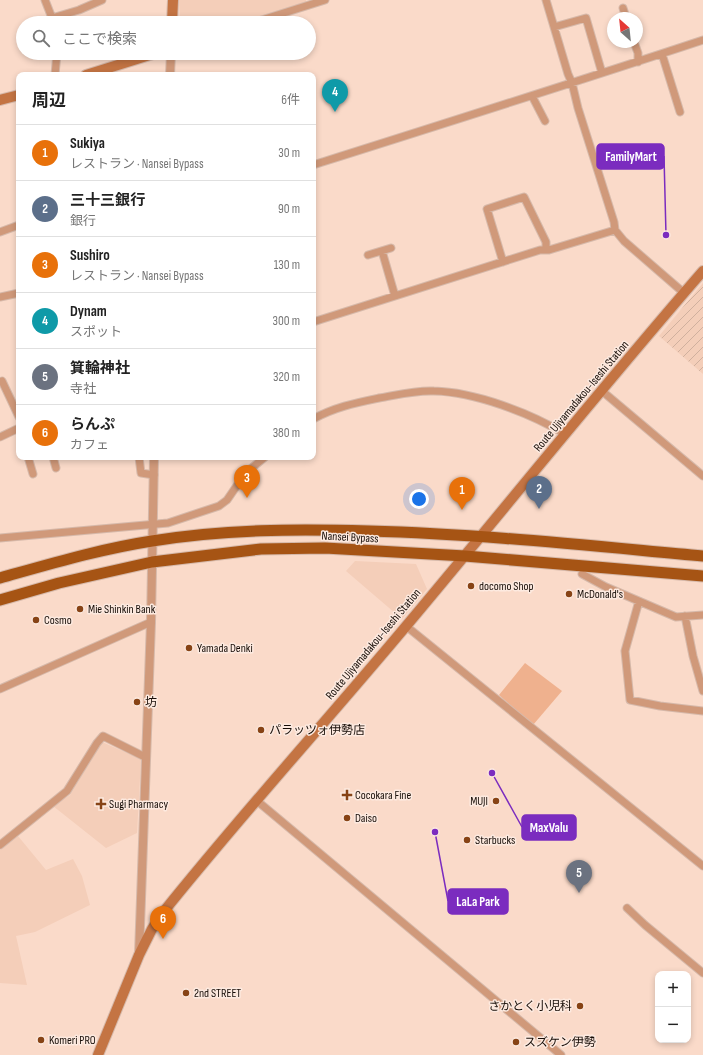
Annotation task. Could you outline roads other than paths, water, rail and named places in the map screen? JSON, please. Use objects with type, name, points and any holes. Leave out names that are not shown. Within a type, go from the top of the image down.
[{"type":"highway","name":"Nansei Bypass","points":[[0,578],[65,559],[152,541],[197,535],[270,530],[315,529],[481,536],[703,556]]},
{"type":"highway","name":"Nansei Bypass","points":[[0,600],[59,583],[152,562],[261,549],[325,548],[464,556],[703,576]]},
{"type":"main road","points":[[172,16],[173,0]]},
{"type":"main road","points":[[96,72],[134,60]]},
{"type":"main road","points":[[0,100],[16,96]]},
{"type":"main road","name":"Route Ujiyamadakou-Iseshi Station","points":[[98,1055],[139,955],[161,915],[256,800],[406,626],[565,434],[703,271]]},
{"type":"street","points":[[46,0],[50,16]]},
{"type":"street","points":[[63,16],[102,0]]},
{"type":"street","points":[[274,16],[325,0]]},
{"type":"street","points":[[546,0],[614,222],[615,230],[624,241],[684,293]]},
{"type":"street","points":[[623,8],[624,12]]},
{"type":"street","points":[[554,27],[586,18],[602,73]]},
{"type":"street","points":[[316,164],[703,40]]},
{"type":"street","points":[[636,48],[638,62]]},
{"type":"street","points":[[662,54],[680,112]]},
{"type":"street","points":[[55,72],[56,60]]},
{"type":"street","points":[[170,72],[171,60]]},
{"type":"street","points":[[532,96],[545,121]]},
{"type":"street","points":[[503,262],[488,209],[524,197],[546,242],[546,250]]},
{"type":"street","points":[[0,232],[16,226]]},
{"type":"street","points":[[316,321],[540,250],[546,250],[615,230]]},
{"type":"street","points":[[368,256],[391,248]]},
{"type":"street","points":[[382,251],[396,296]]},
{"type":"street","points":[[0,297],[16,294]]},
{"type":"street","points":[[2,381],[16,411]]},
{"type":"street","points":[[602,390],[703,476]]},
{"type":"street","points":[[316,418],[341,406],[414,392],[433,391],[460,393],[483,400],[531,416],[565,434]]},
{"type":"street","points":[[0,438],[16,430]]},
{"type":"street","points":[[29,460],[33,474]]},
{"type":"street","points":[[54,460],[56,468]]},
{"type":"street","points":[[139,460],[141,473],[154,475]]},
{"type":"street","points":[[139,955],[151,622],[154,460]]},
{"type":"street","points":[[0,538],[168,523],[219,506],[227,500],[248,472],[262,460]]},
{"type":"street","points":[[582,574],[606,587],[676,617],[703,616]]},
{"type":"street","points":[[639,601],[625,651],[630,700],[660,706],[703,711]]},
{"type":"street","points":[[685,616],[693,656],[703,691]]},
{"type":"street","points":[[0,689],[151,622]]},
{"type":"street","points":[[406,626],[703,866]]},
{"type":"street","points":[[0,845],[67,791],[103,736],[145,757]]},
{"type":"street","points":[[256,800],[561,1055]]},
{"type":"street","points":[[627,908],[645,925],[703,973]]},
{"type":"place","name":"Dynam","points":[[335,112]]},
{"type":"place","name":"FamilyMart","points":[[666,235]]},
{"type":"place","name":"Sushiro","points":[[247,498]]},
{"type":"place","name":"三十三銀行","points":[[539,509]]},
{"type":"place","name":"Sukiya","points":[[462,510]]},
{"type":"place","name":"docomo Shop","points":[[471,586]]},
{"type":"place","name":"McDonald's","points":[[569,594]]},
{"type":"place","name":"Mie Shinkin Bank","points":[[80,609]]},
{"type":"place","name":"Cosmo","points":[[36,620]]},
{"type":"place","name":"Yamada Denki","points":[[189,648]]},
{"type":"place","name":"坊","points":[[137,702]]},
{"type":"place","name":"パラッツォ伊勢店","points":[[261,730]]},
{"type":"place","name":"MaxValu","points":[[492,773]]},
{"type":"place","name":"Cocokara Fine","points":[[347,795]]},
{"type":"place","name":"MUJI","points":[[496,801]]},
{"type":"place","name":"Sugi Pharmacy","points":[[101,804]]},
{"type":"place","name":"Daiso","points":[[347,818]]},
{"type":"place","name":"LaLa Park","points":[[435,832]]},
{"type":"place","name":"Starbucks","points":[[467,840]]},
{"type":"place","name":"箕輪神社","points":[[579,893]]},
{"type":"place","name":"らんぷ","points":[[163,939]]},
{"type":"place","name":"2nd STREET","points":[[186,993]]},
{"type":"place","name":"さかとく小児科","points":[[580,1006]]},
{"type":"place","name":"Komeri PRO","points":[[41,1040]]},
{"type":"place","name":"スズケン伊勢","points":[[516,1042]]}]
